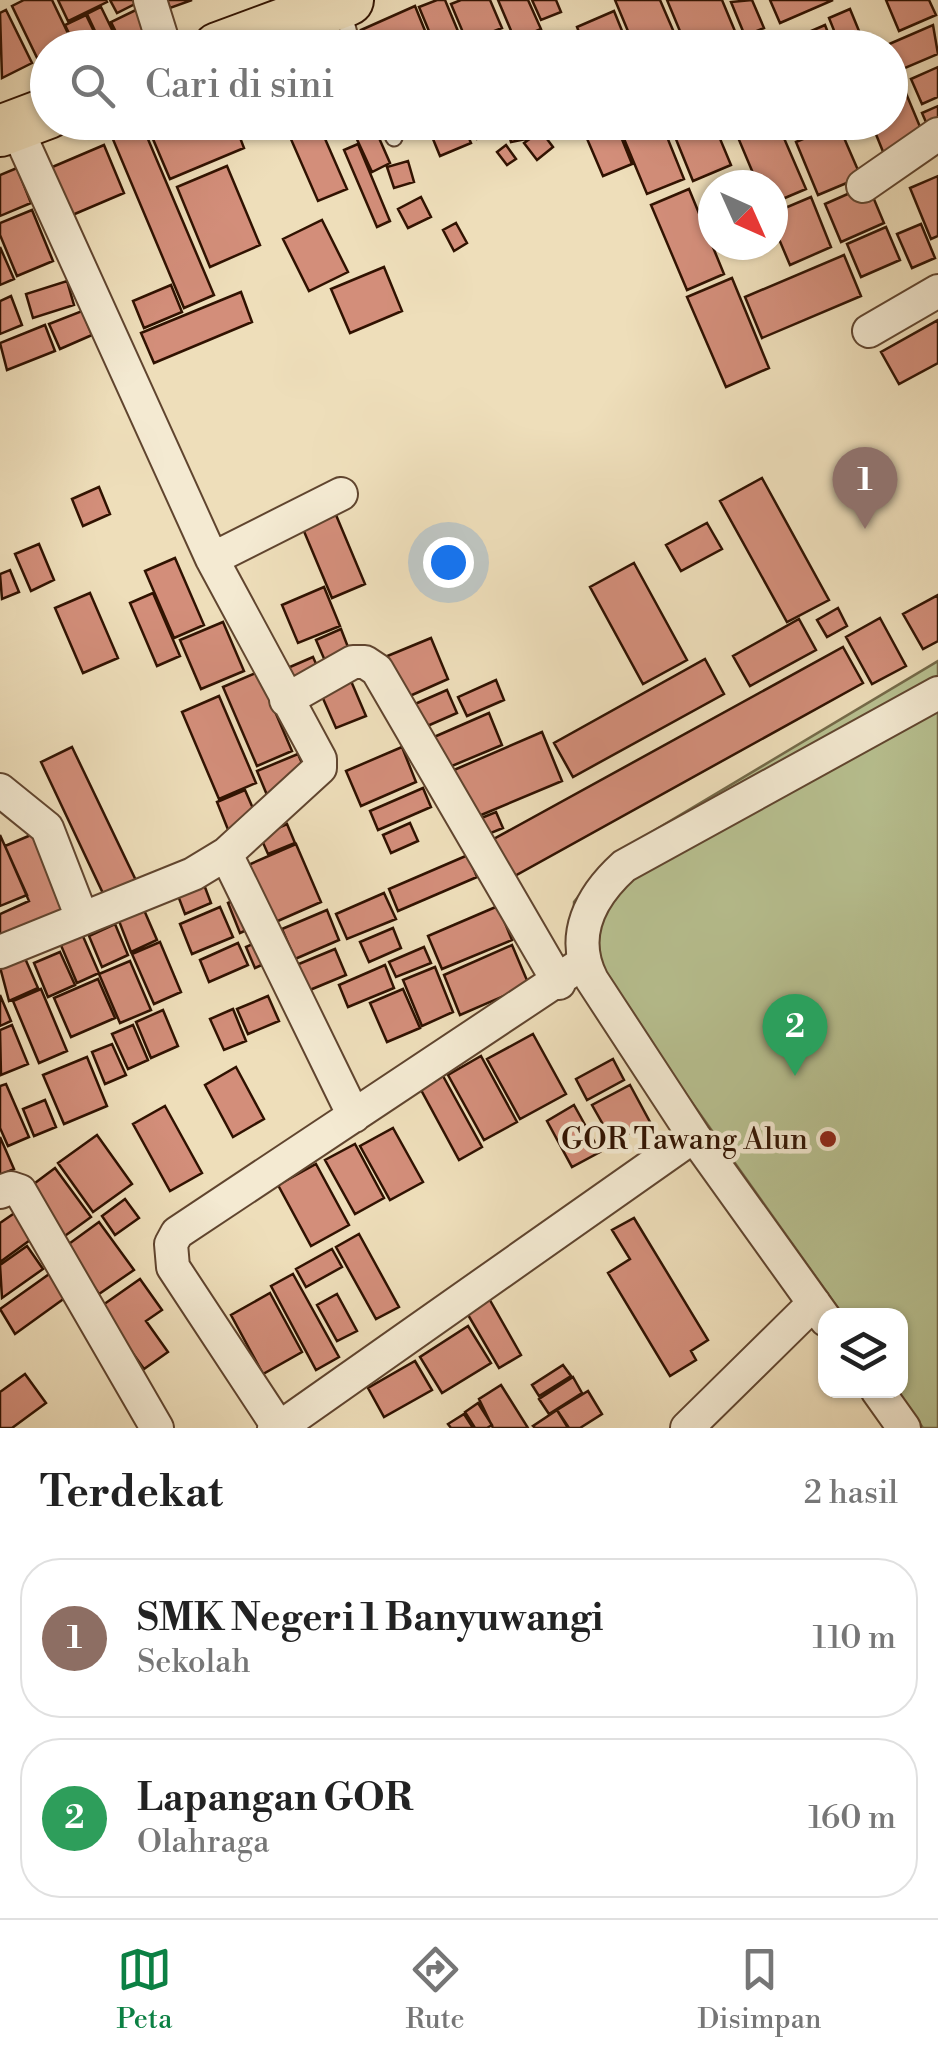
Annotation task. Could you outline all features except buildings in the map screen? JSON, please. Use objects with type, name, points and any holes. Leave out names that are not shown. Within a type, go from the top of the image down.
[{"type":"main road","points":[[293,30],[347,17]]},
{"type":"street","points":[[150,0],[159,30]]},
{"type":"street","points":[[0,952],[162,888],[226,854],[318,774],[320,759],[212,559],[21,123]]},
{"type":"street","points":[[864,186],[938,134]]},
{"type":"street","points":[[869,332],[938,291]]},
{"type":"street","points":[[212,559],[341,494]]},
{"type":"street","points":[[286,700],[353,662],[365,662],[376,670],[571,973],[818,1310]]},
{"type":"street","points":[[694,1136],[277,1427],[172,1267],[171,1244],[190,1222],[571,973],[583,927],[599,889],[624,866],[938,693]]},
{"type":"street","points":[[0,790],[47,828],[82,918]]},
{"type":"street","points":[[226,854],[354,1116]]},
{"type":"street","points":[[0,1192],[20,1191],[157,1428]]},
{"type":"street","points":[[687,1428],[818,1312]]},
{"type":"street","points":[[883,1398],[904,1428]]},
{"type":"green space","name":"GOR Tawang Alun","points":[[938,661],[938,1428],[923,1428],[902,1398],[908,1398],[908,1308],[838,1308],[592,962],[574,920],[574,902],[610,857]]},
{"type":"place","name":"SMK Negeri 1 Banyuwangi","points":[[865,529]]},
{"type":"place","name":"Lapangan GOR","points":[[795,1076]]},
{"type":"place","name":"GOR Tawang Alun","points":[[828,1139]]}]
